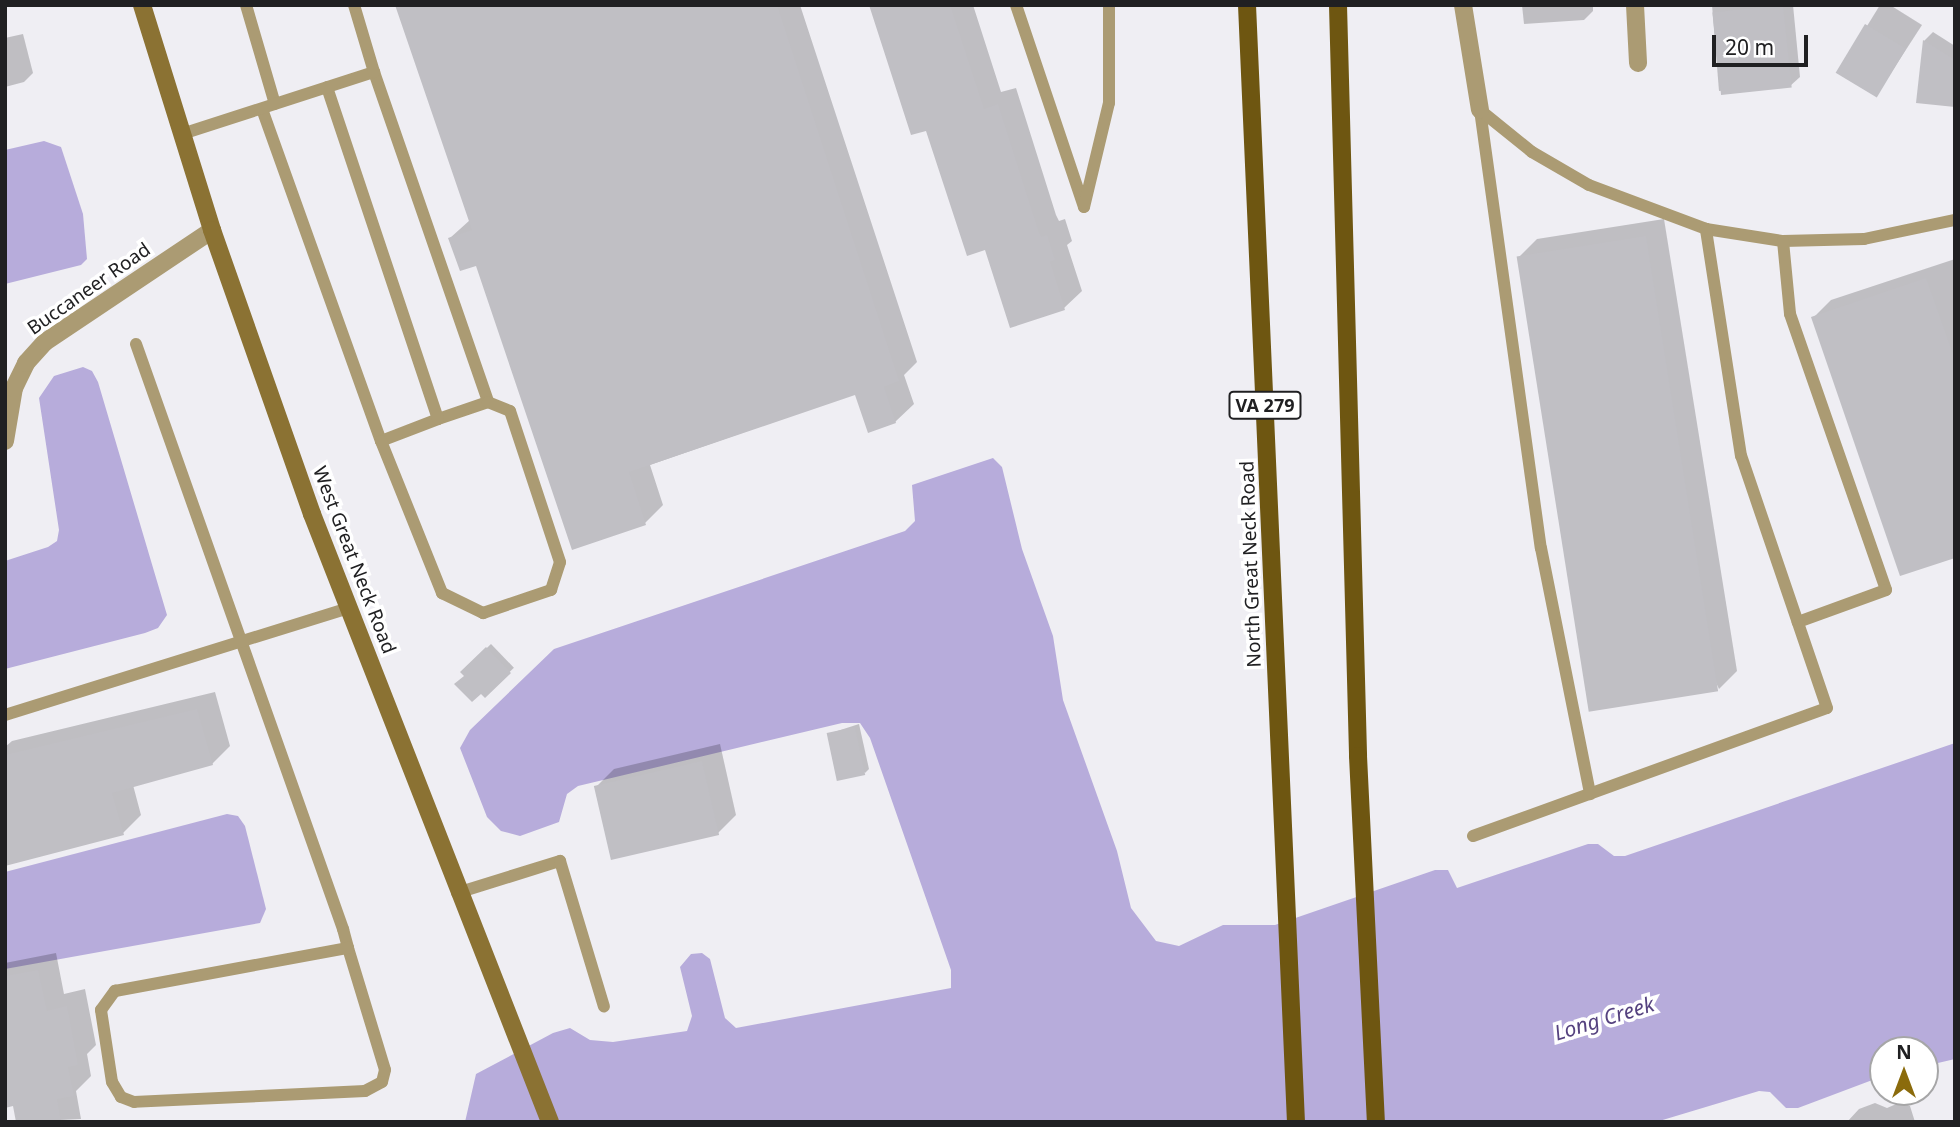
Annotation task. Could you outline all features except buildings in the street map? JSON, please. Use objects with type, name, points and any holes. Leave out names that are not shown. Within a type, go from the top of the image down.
[{"type":"main road","name":"North Great Neck Road","points":[[1247,5],[1296,1122]]},
{"type":"main road","points":[[1338,5],[1360,786],[1376,1122]]},
{"type":"street","name":"West Great Neck Road","points":[[142,5],[212,230],[349,608],[457,892],[550,1122]]},
{"type":"street","points":[[1463,5],[1480,110]]},
{"type":"street","points":[[1635,5],[1638,64]]},
{"type":"street","name":"Buccaneer Road","points":[[5,441],[14,388],[26,363],[45,342],[212,230]]},
{"type":"lane","points":[[246,5],[268,106],[381,442],[442,593],[483,613],[551,590],[560,562],[510,411],[488,402],[381,442]]},
{"type":"lane","points":[[354,5],[374,72],[488,402]]},
{"type":"lane","points":[[1016,5],[1084,207],[1109,103],[1109,5]]},
{"type":"lane","points":[[182,134],[374,72]]},
{"type":"lane","points":[[327,87],[439,419]]},
{"type":"lane","points":[[1480,110],[1532,152],[1588,185],[1706,229],[1783,241],[1864,239],[1955,220]]},
{"type":"lane","points":[[1480,110],[1541,548],[1590,794]]},
{"type":"lane","points":[[1473,836],[1827,708],[1741,456],[1706,229]]},
{"type":"lane","points":[[1783,241],[1790,314],[1886,590],[1798,622]]},
{"type":"lane","points":[[136,344],[348,948],[385,1070],[375,1088],[134,1102],[121,1097],[112,1082],[101,1010],[115,991],[348,948]]},
{"type":"lane","points":[[5,715],[349,608]]},
{"type":"lane","points":[[457,892],[560,861],[604,1007]]},
{"type":"water","points":[[44,141],[61,147],[83,214],[87,259],[81,265],[5,284],[5,150]]},
{"type":"water","points":[[83,367],[92,371],[98,382],[167,615],[158,628],[145,633],[5,669],[5,561],[48,547],[57,541],[59,530],[39,398],[54,376]]},
{"type":"water","name":"Long Creek","points":[[993,458],[1002,467],[1022,549],[1053,636],[1063,700],[1117,851],[1131,908],[1156,941],[1179,946],[1223,925],[1275,925],[1435,870],[1448,870],[1457,888],[1588,844],[1598,844],[1614,856],[1625,856],[1955,743],[1955,1059],[1939,1063],[1939,1036],[1869,1036],[1869,1081],[1798,1108],[1786,1108],[1770,1092],[1759,1091],[1656,1122],[465,1122],[476,1074],[553,1033],[570,1028],[590,1040],[613,1042],[687,1031],[692,1016],[680,967],[691,954],[702,953],[710,959],[725,1018],[736,1028],[951,988],[951,970],[870,738],[860,723],[842,723],[578,786],[567,794],[559,822],[520,836],[501,831],[487,817],[460,748],[470,730],[554,649],[905,531],[915,521],[912,485]]},
{"type":"water","points":[[227,814],[238,816],[245,826],[266,909],[260,923],[5,969],[5,872]]}]
